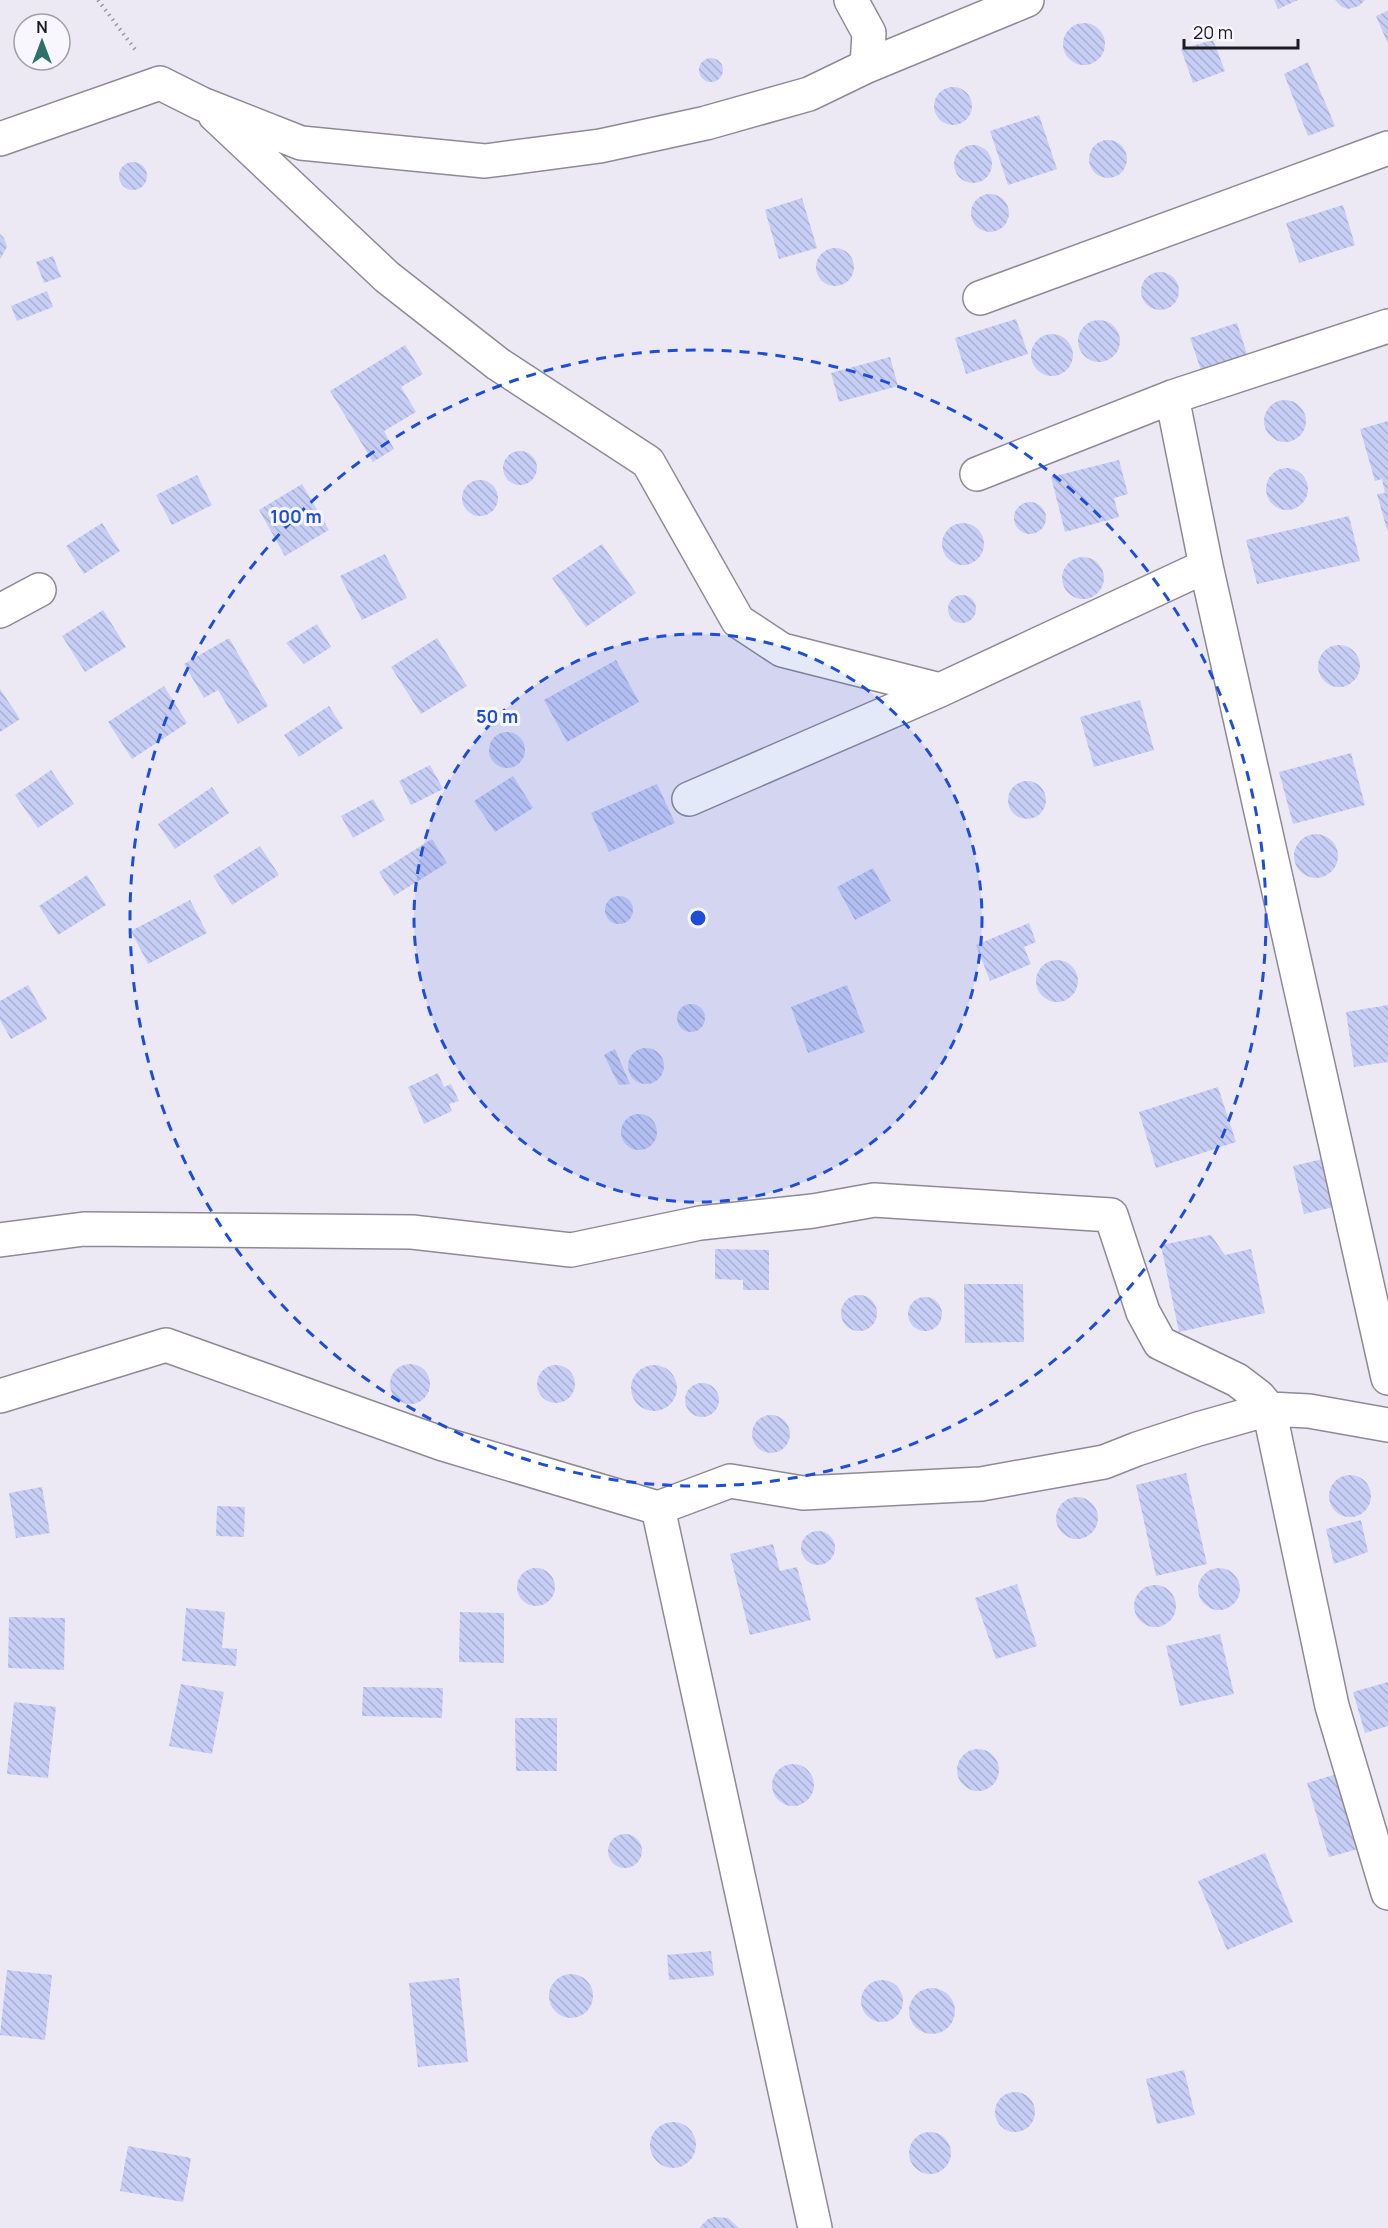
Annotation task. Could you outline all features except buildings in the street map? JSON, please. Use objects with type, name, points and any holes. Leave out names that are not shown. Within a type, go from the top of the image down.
[{"type":"street","points":[[851,0],[869,33],[867,66]]},
{"type":"street","points":[[0,139],[160,83],[202,104],[302,143],[485,161],[600,146],[706,123],[809,94],[867,66],[1027,0]]},
{"type":"street","points":[[202,104],[387,277],[498,364],[648,462],[738,621],[782,650],[940,690]]},
{"type":"street","points":[[980,298],[1388,148]]},
{"type":"street","points":[[977,474],[1172,396],[1388,326]]},
{"type":"street","points":[[1172,396],[1206,566],[1388,1378]]},
{"type":"street","points":[[689,799],[940,690],[1206,566]]},
{"type":"street","points":[[0,611],[39,590]]},
{"type":"street","points":[[0,1240],[84,1230],[412,1232],[571,1250],[699,1223],[813,1211],[874,1200],[1111,1215],[1143,1312],[1160,1342],[1237,1380],[1258,1396],[1269,1409],[1332,1706],[1388,1893]]},
{"type":"street","points":[[0,1396],[166,1345],[443,1444],[658,1508],[730,1481],[803,1493],[992,1482],[1104,1462],[1137,1449],[1269,1409],[1309,1411],[1388,1425]]},
{"type":"street","points":[[658,1508],[815,2228]]},
{"type":"path","points":[[98,0],[160,83]]}]
